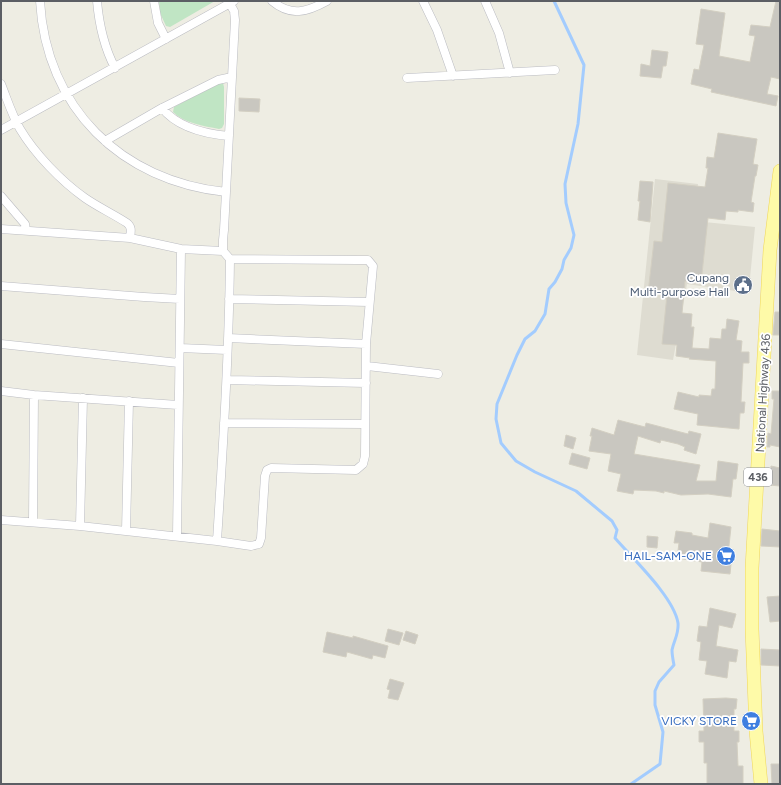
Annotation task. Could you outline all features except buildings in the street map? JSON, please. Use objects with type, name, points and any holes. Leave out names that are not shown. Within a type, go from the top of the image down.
[{"type":"main road","name":"National Highway 436","points":[[761,784],[756,730],[752,629],[752,568],[770,250],[780,170]]},
{"type":"street","points":[[40,1],[42,26],[59,81],[66,94],[86,122],[105,141],[131,160],[159,175],[197,188],[226,192]]},
{"type":"street","points":[[97,1],[102,32],[115,68]]},
{"type":"street","points":[[154,1],[156,16],[166,39]]},
{"type":"street","points":[[272,1],[281,8],[296,11],[310,10],[327,1]]},
{"type":"street","points":[[423,1],[437,30],[453,76]]},
{"type":"street","points":[[485,1],[499,33],[510,72]]},
{"type":"street","points":[[1,130],[233,2],[235,20],[223,251],[230,259],[230,299],[218,541]]},
{"type":"street","points":[[407,78],[555,70]]},
{"type":"street","points":[[105,141],[162,108],[218,80],[232,76]]},
{"type":"street","points":[[1,84],[16,121],[38,152],[59,176],[84,197],[123,220],[130,226],[130,238]]},
{"type":"street","points":[[162,108],[170,116],[184,125],[211,133],[229,136]]},
{"type":"street","points":[[1,196],[25,224],[26,230]]},
{"type":"street","points":[[1,229],[130,238],[181,248],[223,251]]},
{"type":"street","points":[[177,536],[181,248]]},
{"type":"street","points":[[1,520],[177,536],[251,546],[259,544],[262,538],[267,470],[271,468],[356,470],[362,464],[365,456],[366,344],[373,266],[368,260],[230,259]]},
{"type":"street","points":[[1,286],[180,299]]},
{"type":"street","points":[[230,299],[369,302]]},
{"type":"street","points":[[228,338],[366,344]]},
{"type":"street","points":[[1,344],[179,363]]},
{"type":"street","points":[[180,348],[227,350]]},
{"type":"street","points":[[366,366],[438,374]]},
{"type":"street","points":[[227,380],[366,383]]},
{"type":"street","points":[[1,391],[34,395],[178,405]]},
{"type":"street","points":[[33,522],[34,395]]},
{"type":"street","points":[[80,526],[83,398]]},
{"type":"street","points":[[126,531],[129,401]]},
{"type":"street","points":[[224,423],[365,424]]},
{"type":"shaded area","points":[[655,179],[698,184],[694,221],[755,227],[750,278],[736,277],[735,291],[687,284],[673,360],[637,355]]},
{"type":"green space","points":[[159,1],[215,1],[170,27],[166,26],[160,13]]},
{"type":"green space","points":[[219,83],[223,83],[224,87],[224,124],[222,128],[219,129],[194,124],[173,112],[174,107]]},
{"type":"waterway","points":[[554,1],[584,65],[578,124],[565,184],[566,203],[574,235],[571,248],[564,260],[562,269],[555,282],[549,289],[545,314],[535,331],[525,339],[517,355],[497,404],[496,419],[501,443],[516,461],[535,472],[576,491],[612,521],[617,530],[615,538],[661,590],[675,613],[678,627],[672,650],[674,665],[659,682],[655,691],[655,705],[663,732],[660,764],[631,784]]},
{"type":"place","name":"Cupang Multi-purpose Hall","points":[[743,285]]},
{"type":"place","name":"HAIL-SAM-ONE","points":[[726,556]]},
{"type":"place","name":"VICKY STORE","points":[[751,721]]}]
